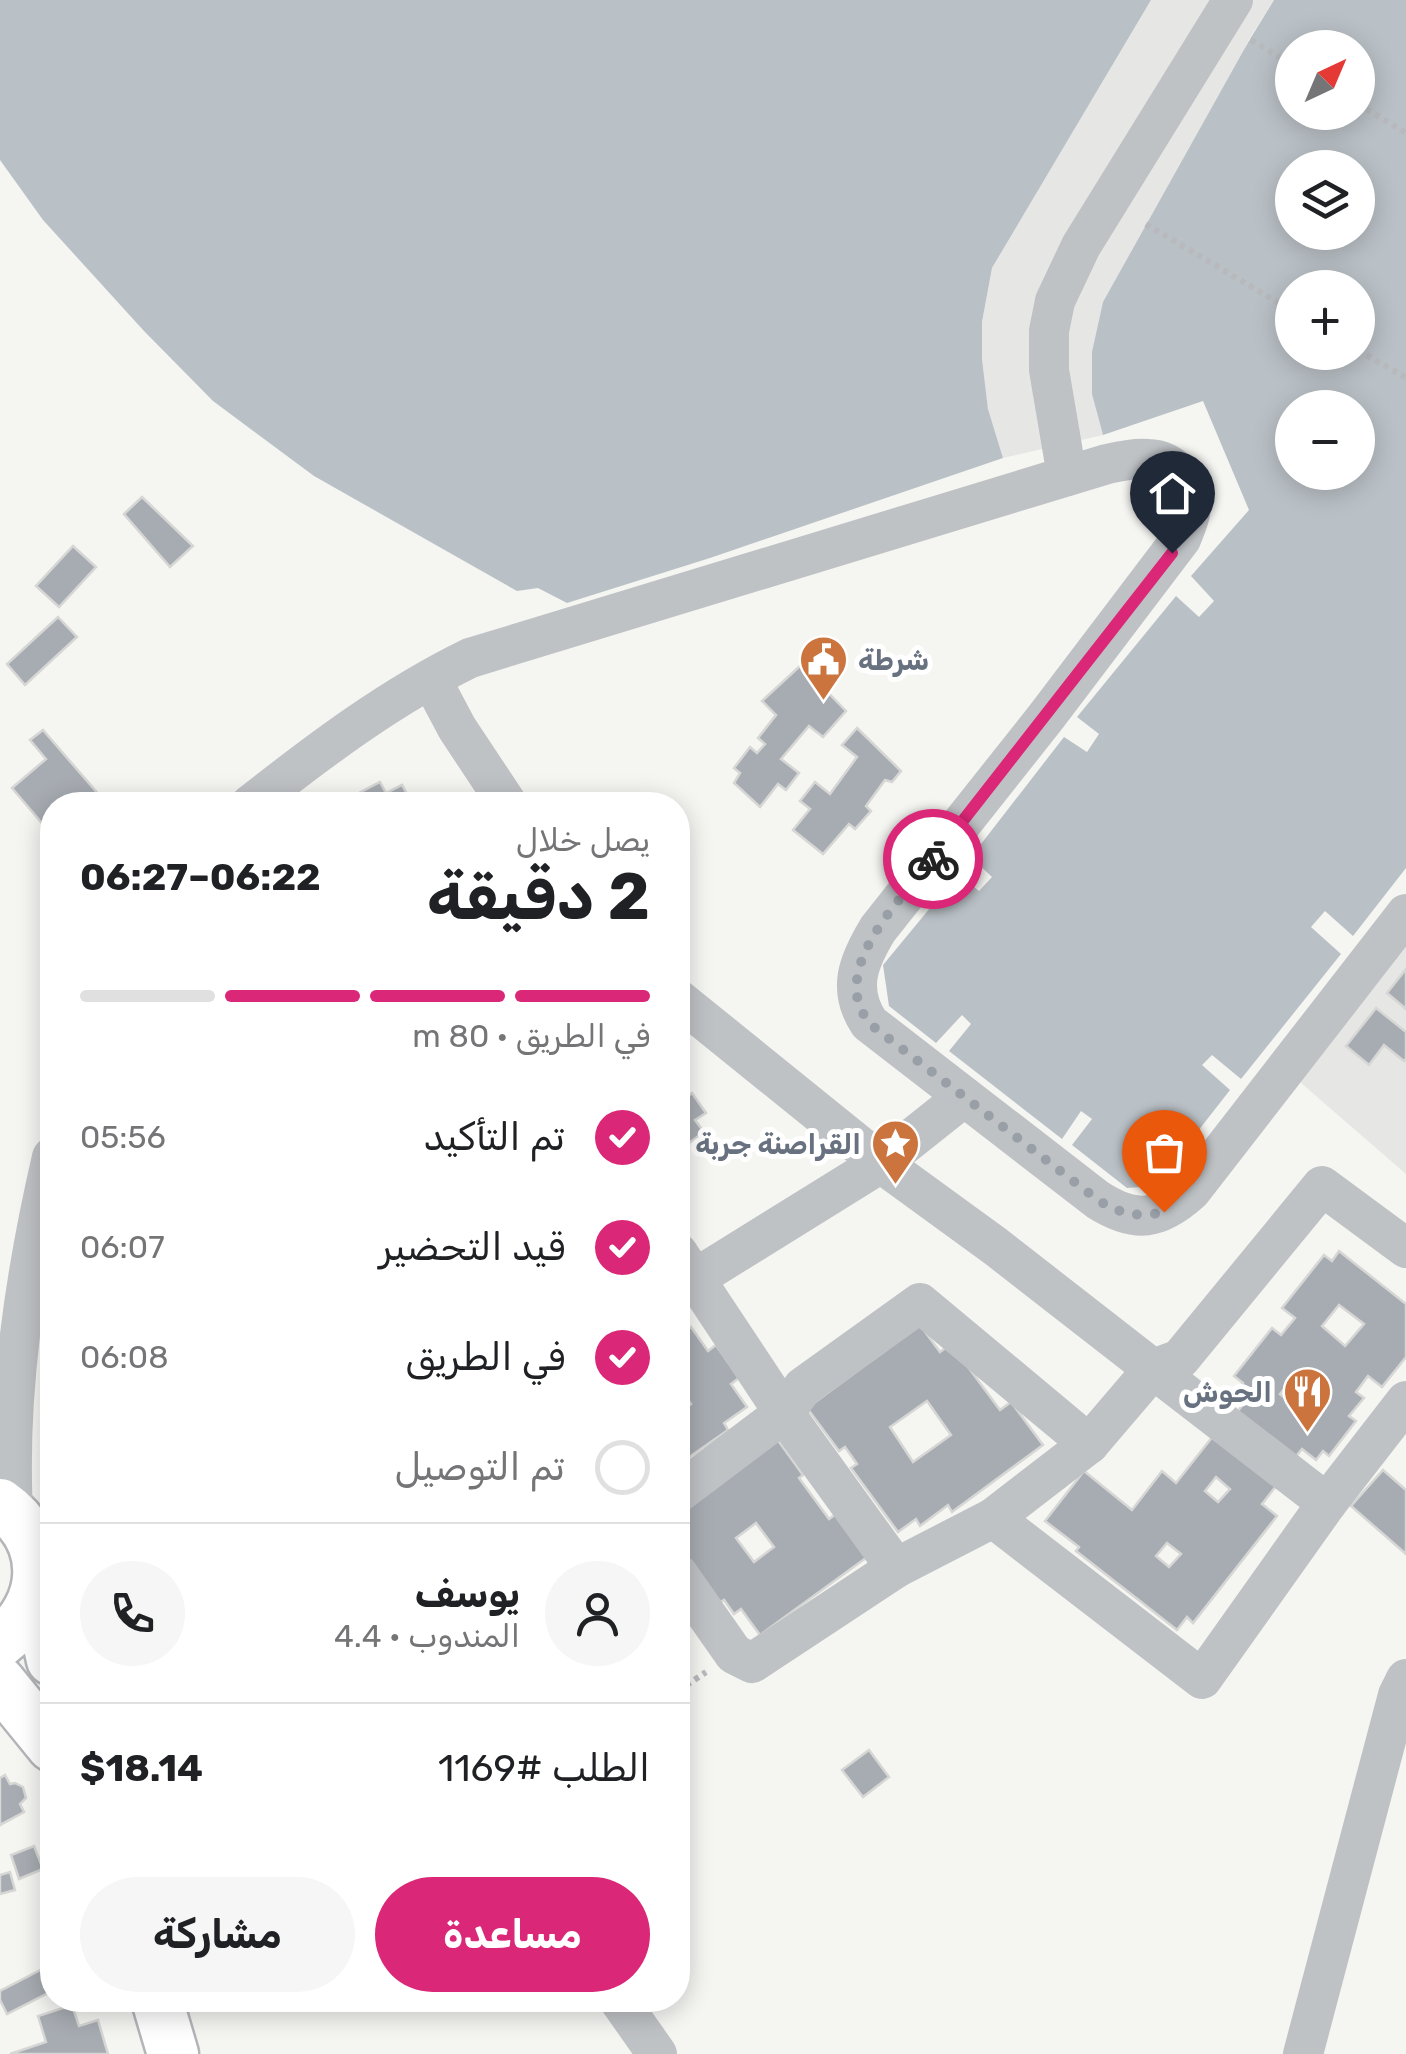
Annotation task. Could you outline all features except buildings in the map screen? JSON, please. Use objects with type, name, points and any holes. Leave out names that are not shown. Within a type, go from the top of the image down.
[{"type":"main road","points":[[6,1509],[30,1536],[38,1564],[40,1606]]},
{"type":"main road","points":[[0,1642],[15,1631],[37,1592]]},
{"type":"main road","points":[[0,1682],[40,1731]]},
{"type":"main road","points":[[161,2012],[173,2054]]},
{"type":"street","points":[[1067,476],[1049,370],[1054,301],[1081,246],[1233,0]]},
{"type":"street","points":[[267,792],[348,729],[470,658],[1067,476],[1150,458],[1167,463],[1189,489],[1189,521],[1181,539],[878,929],[863,953],[856,992],[860,1008],[870,1024],[1112,1209],[1147,1216],[1164,1212],[1191,1190],[1406,914]]},
{"type":"street","points":[[431,679],[457,728],[499,792]]},
{"type":"street","points":[[690,1009],[880,1163],[996,1246],[1326,1503]]},
{"type":"street","points":[[690,1269],[880,1163],[964,1097]]},
{"type":"street","points":[[690,1591],[734,1654],[752,1663],[896,1568],[993,1518],[1089,1444],[1153,1369],[1180,1359],[1322,1186],[1406,1248]]},
{"type":"street","points":[[6,1509],[10,1347],[40,1210]]},
{"type":"street","points":[[690,1283],[896,1568]]},
{"type":"street","points":[[690,1484],[784,1413],[803,1388],[920,1303],[1089,1444]]},
{"type":"street","points":[[993,1518],[1202,1679],[1326,1503],[1406,1401]]},
{"type":"street","points":[[1303,2054],[1398,1695],[1406,1678]]},
{"type":"street","points":[[627,2012],[657,2054]]},
{"type":"path","points":[[1250,39],[1275,54]]},
{"type":"path","points":[[1375,115],[1406,134]]},
{"type":"path","points":[[1146,224],[1275,301]]},
{"type":"path","points":[[1375,360],[1406,378]]},
{"type":"shaded area","points":[[0,0],[1151,0],[992,268],[982,322],[982,359],[988,409],[1003,458],[567,603],[538,588],[517,591],[314,476],[213,401],[144,331],[43,220],[0,160]]},
{"type":"shaded area","points":[[1151,0],[1274,0],[1249,39],[1092,393],[1103,435],[1003,458],[988,409],[982,359],[982,322],[992,268]]},
{"type":"shaded area","points":[[1274,0],[1406,0],[1406,868],[1353,936],[1325,911],[1311,927],[1341,954],[1241,1079],[1212,1055],[1202,1065],[1230,1090],[1155,1186],[1127,1188],[1072,1145],[1092,1119],[1081,1111],[1062,1139],[949,1051],[971,1024],[962,1015],[936,1043],[889,1006],[883,965],[958,874],[979,891],[992,877],[971,857],[1064,737],[1087,752],[1099,734],[1077,717],[1176,596],[1199,617],[1214,601],[1191,576],[1249,510],[1203,401],[1103,435],[1092,394],[1092,352],[1103,302]]},
{"type":"shaded area","points":[[1406,914],[1406,1174],[1285,1069]]},
{"type":"way so far","points":[[933,859],[863,953],[856,992],[870,1024],[1112,1209],[1147,1216],[1164,1212]]},
{"type":"place","name":"شرطة","points":[[823,702]]},
{"type":"place","name":"القراصنة جربة","points":[[896,1186]]},
{"type":"place","name":"الحوش","points":[[1307,1434]]},
{"type":"route","points":[[933,859],[1172,553]]}]
